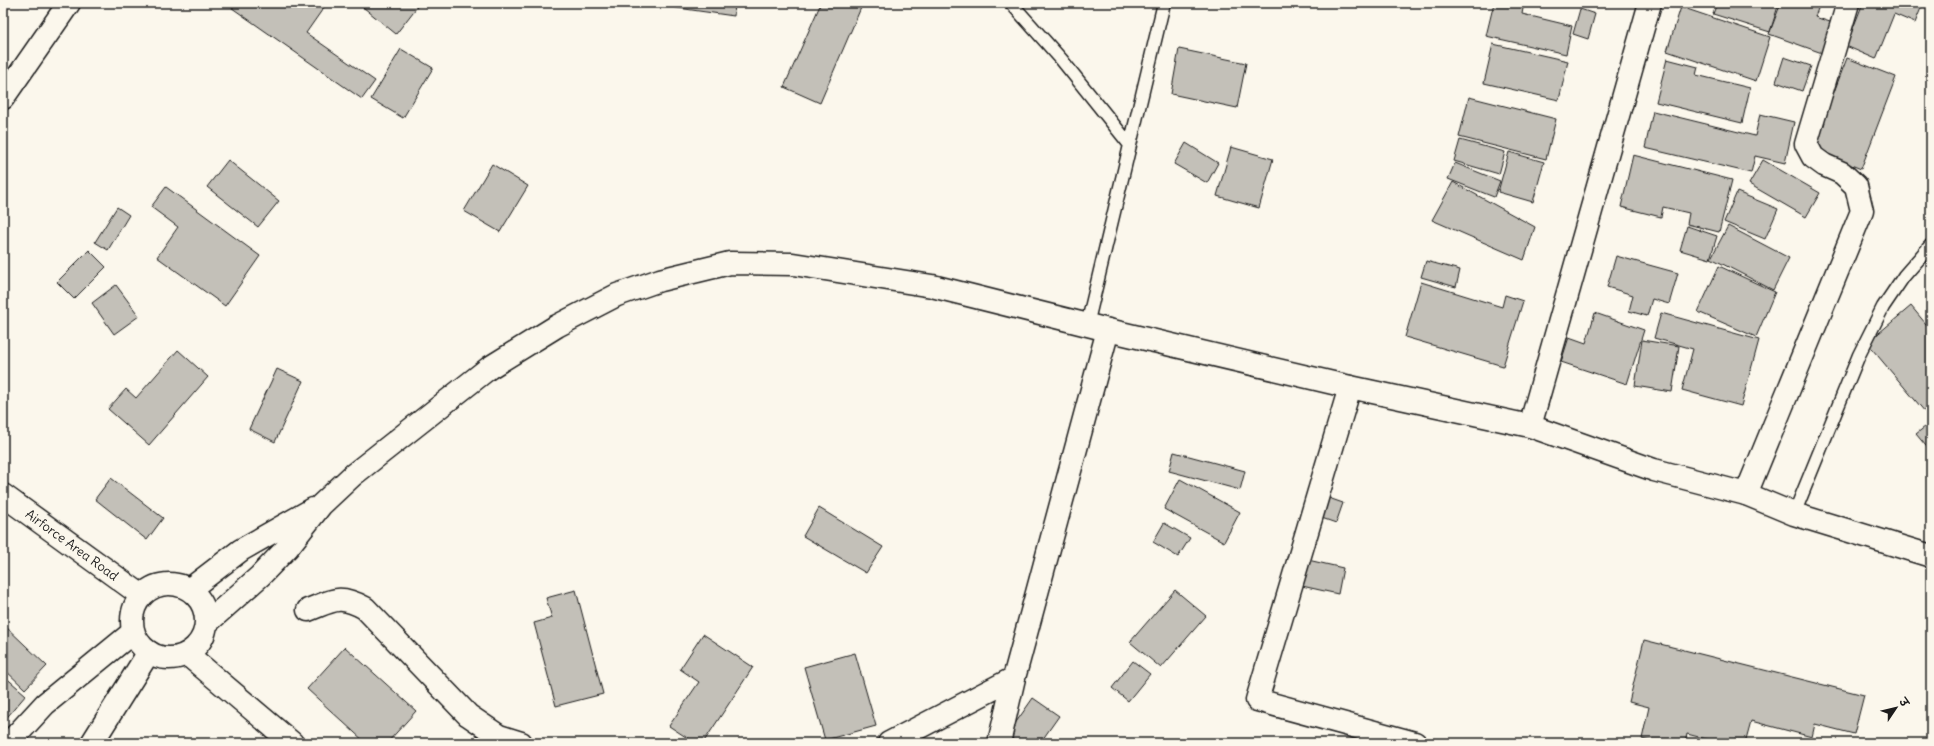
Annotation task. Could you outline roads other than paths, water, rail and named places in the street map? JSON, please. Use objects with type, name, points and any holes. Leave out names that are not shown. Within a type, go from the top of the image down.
[{"type":"street","points":[[3,98],[69,3]]},
{"type":"street","points":[[1530,426],[1650,3]]},
{"type":"street","points":[[1746,494],[1862,211],[1856,186],[1842,173],[1824,165],[1813,157],[1806,144],[1848,3]]},
{"type":"street","points":[[207,623],[260,576],[288,547],[321,505],[353,475],[489,368],[557,326],[617,295],[660,280],[730,264],[793,264],[932,286],[1087,325],[1350,387],[1530,426],[1654,470],[1746,494],[1794,514],[1931,556]]},
{"type":"street","points":[[999,743],[1014,678],[1108,330]]},
{"type":"street","points":[[1350,387],[1257,700],[1415,743]]},
{"type":"street","name":"Airforce Area Road","points":[[3,495],[141,595]]},
{"type":"street","points":[[190,589],[242,550],[321,505]]},
{"type":"street","points":[[164,583],[177,584],[190,589],[199,598],[205,609],[207,623],[204,635],[197,646],[187,654],[174,658],[161,657],[149,652],[139,643],[133,632],[132,618],[134,606],[141,595],[152,587],[164,583]]},
{"type":"street","points":[[308,610],[337,599],[351,600],[366,608],[468,715],[499,736],[521,743]]},
{"type":"street","points":[[10,743],[45,704],[133,632]]},
{"type":"street","points":[[92,743],[149,652]]},
{"type":"street","points":[[187,654],[292,743]]},
{"type":"street","points":[[889,743],[1014,678]]},
{"type":"lane","points":[[1011,3],[1061,59],[1130,145]]},
{"type":"lane","points":[[1087,325],[1164,3]]},
{"type":"lane","points":[[1794,514],[1859,355],[1883,307],[1904,276],[1931,245]]}]
